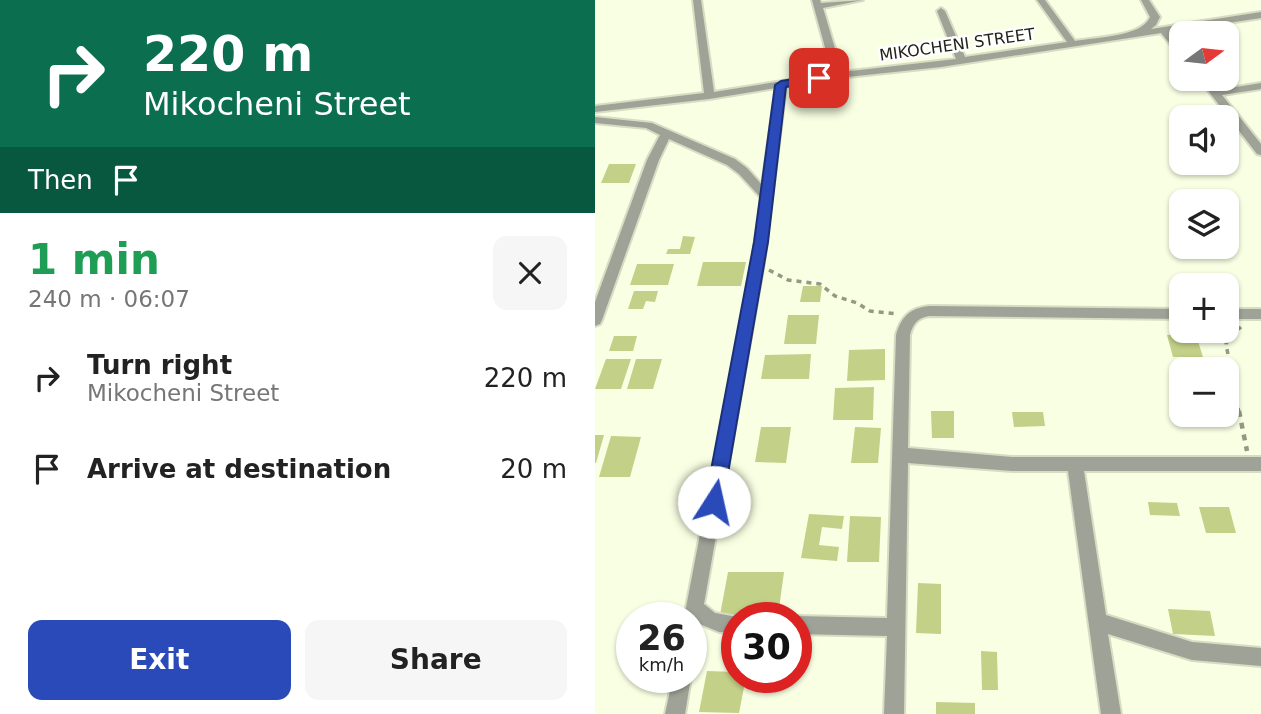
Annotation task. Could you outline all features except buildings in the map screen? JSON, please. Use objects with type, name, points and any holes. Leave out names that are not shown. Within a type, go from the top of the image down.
[{"type":"street","points":[[697,0],[709,96]]},
{"type":"street","points":[[838,75],[817,3],[859,0]]},
{"type":"street","points":[[1041,0],[1073,44]]},
{"type":"street","points":[[1140,33],[1153,23],[1155,17],[1145,0]]},
{"type":"street","points":[[941,11],[961,60]]},
{"type":"street","name":"MIKOCHENI STREET","points":[[595,108],[709,96],[1261,15]]},
{"type":"street","points":[[1162,29],[1169,37]]},
{"type":"street","points":[[696,602],[758,264],[781,85]]},
{"type":"street","points":[[1261,86],[1217,93],[1261,151]]},
{"type":"street","points":[[595,120],[648,125],[740,167],[768,199]]},
{"type":"street","points":[[595,320],[653,160],[666,134]]},
{"type":"street","points":[[894,714],[903,335],[910,318],[929,311],[1169,314]]},
{"type":"street","points":[[1239,314],[1260,314]]},
{"type":"street","points":[[900,455],[1012,464],[1255,464]]},
{"type":"street","points":[[1075,465],[1111,714]]},
{"type":"street","points":[[1099,622],[1192,651],[1261,657]]},
{"type":"street","points":[[812,625],[896,627]]},
{"type":"street","points":[[675,714],[679,693]]},
{"type":"path","points":[[758,264],[788,281],[820,284],[835,296],[857,303],[870,311],[887,311],[910,318]]},
{"type":"path","points":[[1255,464],[1226,344],[1230,336],[1260,314]]},
{"type":"route","points":[[714,502],[768,199],[781,85],[819,78]]}]
